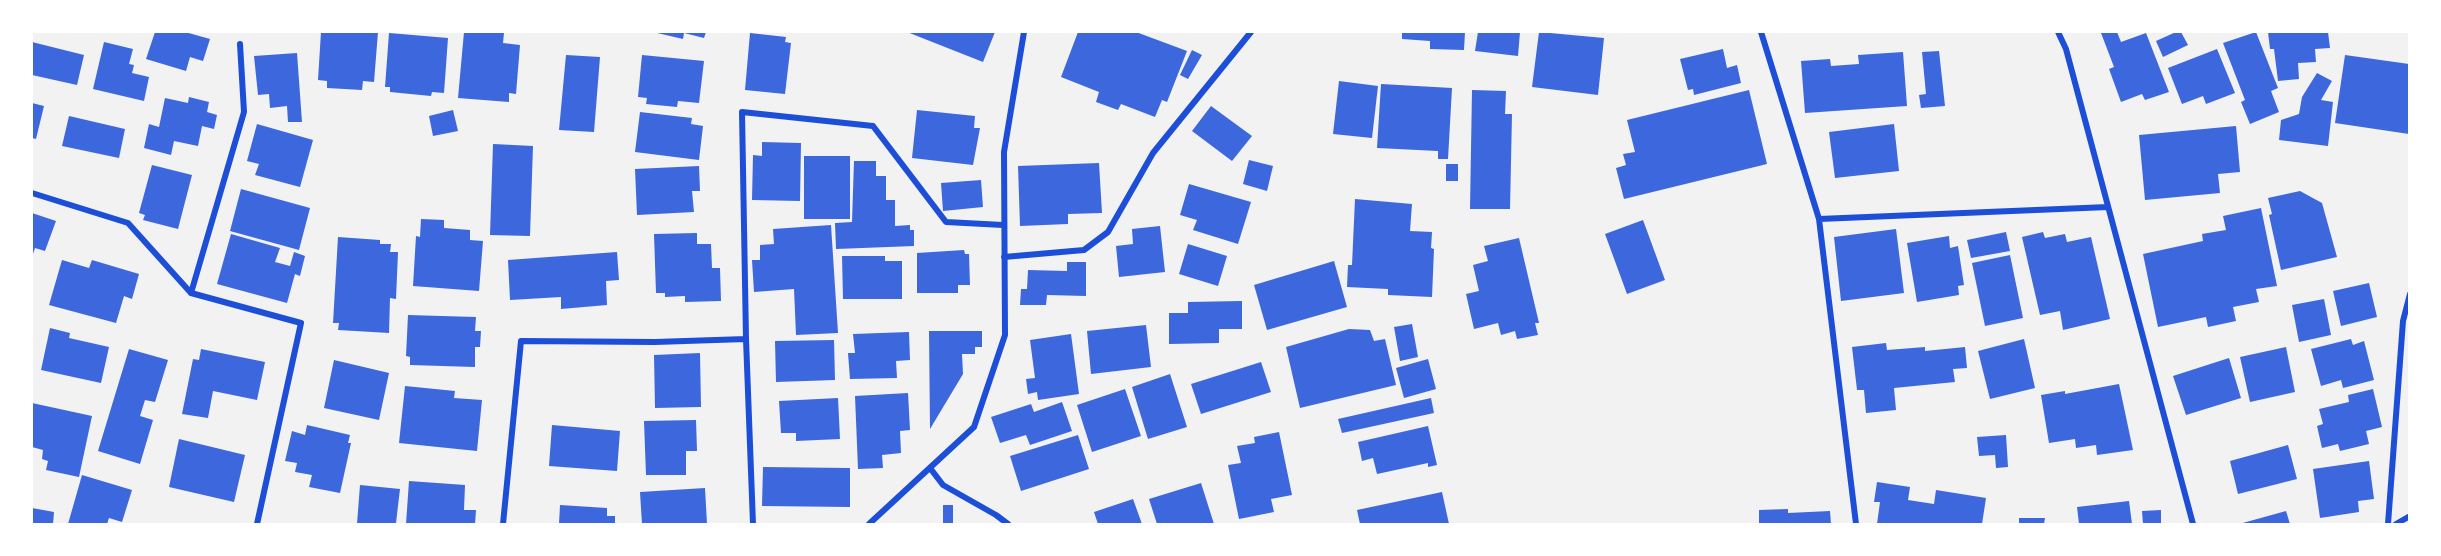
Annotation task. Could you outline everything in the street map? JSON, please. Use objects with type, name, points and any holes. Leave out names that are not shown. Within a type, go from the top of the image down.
[{"type":"street","points":[[869,525],[974,428],[1005,335],[1004,152],[1024,32]]},
{"type":"street","points":[[1004,257],[1084,250],[1108,232],[1153,153],[1251,32]]},
{"type":"street","points":[[1761,32],[1819,219],[1856,525]]},
{"type":"street","points":[[2058,32],[2066,49],[2193,525]]},
{"type":"street","points":[[191,293],[244,112],[240,44]]},
{"type":"street","points":[[753,525],[746,339],[742,112],[873,126],[946,222],[1003,225]]},
{"type":"street","points":[[32,193],[128,223],[191,293],[301,323],[257,525]]},
{"type":"street","points":[[1819,219],[2108,207]]},
{"type":"street","points":[[2388,525],[2403,321],[2409,294]]},
{"type":"street","points":[[503,525],[521,340],[655,342],[746,339]]},
{"type":"street","points":[[930,468],[943,485],[996,515],[1008,525]]},
{"type":"street","points":[[2396,525],[2409,516]]},
{"type":"building","points":[[155,32],[185,32],[210,39],[203,61],[190,57],[186,71],[146,59]]},
{"type":"building","points":[[321,32],[378,32],[374,82],[363,81],[362,90],[327,88],[327,81],[318,80]]},
{"type":"building","points":[[464,32],[504,33],[503,43],[520,45],[516,94],[509,93],[509,102],[458,98]]},
{"type":"building","points":[[653,32],[706,32],[704,38],[684,33],[683,39]]},
{"type":"building","points":[[907,32],[995,32],[983,62]]},
{"type":"building","points":[[1078,32],[1136,32],[1187,51],[1167,102],[1162,100],[1155,117],[1121,104],[1118,110],[1096,102],[1099,92],[1061,77]]},
{"type":"building","points":[[1402,32],[1465,32],[1464,50],[1430,49],[1430,41],[1402,39]]},
{"type":"building","points":[[1478,32],[1520,32],[1518,56],[1475,51]]},
{"type":"building","points":[[1539,32],[1604,38],[1598,95],[1532,87]]},
{"type":"building","points":[[2117,32],[2121,42],[2146,33],[2169,92],[2145,100],[2142,94],[2121,102],[2109,69],[2114,67],[2101,33]]},
{"type":"building","points":[[2181,32],[2188,45],[2163,57],[2156,41]]},
{"type":"building","points":[[2256,32],[2278,88],[2271,91],[2279,112],[2250,124],[2241,102],[2245,100],[2223,43]]},
{"type":"building","points":[[2268,32],[2328,32],[2330,48],[2315,49],[2316,62],[2298,63],[2299,79],[2278,81],[2274,49],[2270,49]]},
{"type":"building","points":[[389,33],[448,38],[444,93],[432,92],[431,96],[390,92],[390,87],[385,87]]},
{"type":"building","points":[[750,33],[786,37],[785,42],[791,43],[785,94],[745,90]]},
{"type":"building","points":[[32,42],[84,55],[77,85],[32,75]]},
{"type":"building","points":[[104,42],[133,49],[129,64],[134,65],[132,73],[149,77],[144,101],[93,89]]},
{"type":"building","points":[[1723,49],[1727,68],[1737,65],[1741,83],[1694,95],[1693,89],[1688,90],[1680,59]]},
{"type":"building","points":[[2217,49],[2235,93],[2206,104],[2203,96],[2182,104],[2168,68]]},
{"type":"building","points":[[1192,50],[1202,55],[1188,79],[1180,75]]},
{"type":"building","points":[[1939,51],[1945,106],[1921,108],[1919,95],[1926,94],[1922,52]]},
{"type":"building","points":[[1903,52],[1907,106],[1805,113],[1801,61],[1830,59],[1831,66],[1859,64],[1858,55]]},
{"type":"building","points":[[297,53],[302,122],[288,122],[287,106],[270,108],[269,94],[258,95],[254,56]]},
{"type":"building","points":[[566,55],[600,57],[594,132],[559,130]]},
{"type":"building","points":[[642,55],[704,61],[699,103],[678,101],[677,107],[646,104],[647,98],[638,97]]},
{"type":"building","points":[[2345,55],[2409,64],[2409,134],[2335,123]]},
{"type":"building","points":[[2317,73],[2332,81],[2321,100],[2333,102],[2328,146],[2279,140],[2281,120],[2299,114],[2302,97]]},
{"type":"building","points":[[1339,81],[1378,86],[1372,138],[1333,134]]},
{"type":"building","points":[[1381,84],[1452,88],[1448,159],[1438,159],[1438,151],[1377,148]]},
{"type":"building","points":[[1472,90],[1506,91],[1505,114],[1512,114],[1510,209],[1470,209]]},
{"type":"building","points":[[1749,90],[1767,164],[1624,199],[1616,168],[1626,165],[1623,154],[1635,152],[1627,120]]},
{"type":"building","points":[[189,97],[209,102],[207,112],[217,115],[214,129],[202,126],[198,146],[174,141],[171,155],[144,148],[149,124],[159,127],[165,98],[188,103]]},
{"type":"building","points":[[32,103],[44,106],[36,139],[32,138]]},
{"type":"building","points":[[1211,106],[1252,136],[1232,161],[1192,131]]},
{"type":"building","points":[[453,110],[458,131],[433,136],[429,116]]},
{"type":"building","points":[[917,110],[975,116],[974,128],[980,128],[973,165],[912,158]]},
{"type":"building","points":[[640,112],[692,118],[691,124],[703,126],[699,160],[635,152]]},
{"type":"building","points":[[69,116],[125,129],[119,158],[62,146]]},
{"type":"building","points":[[257,124],[313,140],[300,187],[255,175],[259,164],[247,161]]},
{"type":"building","points":[[1894,124],[1899,171],[1835,178],[1829,132]]},
{"type":"building","points":[[2236,126],[2240,172],[2218,174],[2220,193],[2145,200],[2139,135]]},
{"type":"building","points":[[762,142],[801,143],[800,201],[752,200],[753,155],[762,156]]},
{"type":"building","points":[[493,144],[533,146],[530,236],[490,235]]},
{"type":"building","points":[[804,156],[850,156],[850,219],[804,219]]},
{"type":"building","points":[[1249,160],[1273,166],[1267,191],[1243,184]]},
{"type":"building","points":[[854,161],[876,161],[876,176],[886,176],[886,200],[895,200],[895,226],[910,225],[910,230],[914,230],[914,246],[836,249],[835,223],[852,222]]},
{"type":"building","points":[[1099,163],[1102,213],[1068,214],[1068,224],[1020,226],[1018,166]]},
{"type":"building","points":[[1446,164],[1458,164],[1458,181],[1446,181]]},
{"type":"building","points":[[152,165],[192,175],[178,229],[143,220],[145,215],[139,213]]},
{"type":"building","points":[[699,166],[700,191],[692,191],[694,212],[637,215],[635,169]]},
{"type":"building","points":[[981,180],[983,207],[943,211],[941,183]]},
{"type":"building","points":[[1189,184],[1251,202],[1238,244],[1193,230],[1197,220],[1180,215]]},
{"type":"building","points":[[241,189],[310,208],[299,250],[230,231]]},
{"type":"building","points":[[2300,191],[2322,203],[2337,257],[2281,270],[2269,215],[2272,214],[2268,198]]},
{"type":"building","points":[[1355,199],[1412,204],[1410,231],[1432,232],[1431,248],[1434,249],[1432,297],[1388,295],[1388,289],[1347,287],[1348,265],[1352,265]]},
{"type":"building","points":[[2261,208],[2277,286],[2256,289],[2259,302],[2233,307],[2236,321],[2208,327],[2206,317],[2158,327],[2143,254],[2203,241],[2202,234],[2226,230],[2223,216]]},
{"type":"building","points":[[32,213],[56,221],[45,251],[35,248],[32,257]]},
{"type":"building","points":[[421,219],[444,220],[444,228],[470,230],[470,240],[483,241],[479,291],[413,286],[416,236],[420,237]]},
{"type":"building","points":[[1643,220],[1665,280],[1627,294],[1605,234]]},
{"type":"building","points":[[831,225],[838,333],[796,335],[794,289],[754,292],[752,260],[760,260],[760,245],[774,244],[773,229]]},
{"type":"building","points":[[1160,226],[1165,272],[1119,277],[1116,246],[1133,244],[1132,229]]},
{"type":"building","points":[[1896,229],[1904,293],[1841,301],[1834,237]]},
{"type":"building","points":[[2006,232],[2010,251],[1971,258],[1967,240]]},
{"type":"building","points":[[2043,232],[2045,238],[2065,234],[2067,242],[2091,237],[2110,319],[2063,330],[2060,311],[2040,315],[2022,237]]},
{"type":"building","points":[[697,233],[697,244],[711,244],[712,268],[720,268],[721,301],[685,302],[685,296],[665,297],[665,293],[656,293],[654,234]]},
{"type":"building","points":[[231,234],[280,248],[275,262],[290,266],[294,252],[305,256],[300,276],[295,274],[287,303],[217,284]]},
{"type":"building","points":[[1949,236],[1950,248],[1958,246],[1964,285],[1958,286],[1959,295],[1917,302],[1907,243]]},
{"type":"building","points":[[338,237],[380,240],[380,244],[391,244],[390,252],[398,252],[396,299],[390,298],[389,333],[338,330],[339,323],[333,323]]},
{"type":"building","points":[[1519,238],[1539,323],[1535,323],[1538,335],[1517,339],[1515,331],[1501,335],[1498,323],[1474,329],[1466,294],[1479,291],[1473,265],[1488,261],[1484,246]]},
{"type":"building","points":[[1188,244],[1227,256],[1218,286],[1179,274]]},
{"type":"building","points":[[964,250],[965,254],[969,254],[970,285],[958,285],[958,293],[917,293],[917,253]]},
{"type":"building","points":[[617,252],[619,280],[606,281],[607,305],[561,309],[561,297],[510,300],[508,260]]},
{"type":"building","points":[[2010,255],[2023,318],[1985,326],[1972,263]]},
{"type":"building","points":[[842,256],[885,256],[885,261],[902,261],[902,299],[843,299]]},
{"type":"building","points":[[62,260],[89,268],[92,260],[139,274],[132,299],[124,296],[116,323],[49,305]]},
{"type":"building","points":[[1334,261],[1347,307],[1267,330],[1254,285]]},
{"type":"building","points":[[1067,262],[1086,262],[1086,296],[1047,295],[1046,305],[1020,305],[1021,289],[1027,289],[1028,270],[1067,271]]},
{"type":"building","points":[[2369,283],[2377,317],[2341,326],[2333,291]]},
{"type":"building","points":[[2324,299],[2331,335],[2299,342],[2292,305]]},
{"type":"building","points":[[1242,301],[1242,329],[1219,329],[1219,343],[1169,344],[1169,313],[1188,313],[1188,302]]},
{"type":"building","points":[[408,315],[476,317],[475,331],[481,331],[480,347],[475,347],[475,367],[410,365],[410,357],[406,356]]},
{"type":"building","points":[[1412,324],[1418,357],[1400,361],[1394,327]]},
{"type":"building","points":[[1146,325],[1151,367],[1091,374],[1087,331]]},
{"type":"building","points":[[50,328],[70,333],[69,338],[109,347],[101,383],[41,370]]},
{"type":"building","points":[[1349,329],[1370,330],[1374,341],[1385,339],[1396,385],[1300,408],[1286,347]]},
{"type":"building","points":[[929,331],[982,331],[982,347],[975,347],[975,354],[962,354],[963,374],[930,429]]},
{"type":"building","points":[[909,332],[910,360],[896,361],[897,378],[850,379],[848,353],[855,353],[853,334]]},
{"type":"building","points":[[1071,334],[1079,394],[1038,400],[1037,392],[1028,394],[1026,379],[1035,378],[1030,340]]},
{"type":"building","points":[[2024,339],[2035,388],[1990,399],[1978,351]]},
{"type":"building","points":[[2351,339],[2353,345],[2364,341],[2374,380],[2343,388],[2341,380],[2321,386],[2311,349]]},
{"type":"building","points":[[834,340],[835,380],[776,382],[775,341]]},
{"type":"building","points":[[1886,343],[1887,350],[1925,347],[1925,351],[1965,347],[1967,368],[1953,369],[1955,382],[1894,388],[1896,410],[1866,413],[1864,390],[1857,390],[1852,347]]},
{"type":"building","points":[[2286,347],[2295,392],[2250,402],[2240,357]]},
{"type":"building","points":[[129,349],[168,360],[155,402],[145,400],[140,416],[153,420],[140,464],[98,451]]},
{"type":"building","points":[[201,349],[265,362],[257,400],[213,391],[208,418],[182,414],[193,359],[199,360]]},
{"type":"building","points":[[700,353],[701,407],[655,408],[654,355]]},
{"type":"building","points":[[2229,358],[2241,398],[2186,415],[2173,376]]},
{"type":"building","points":[[1428,359],[1436,389],[1404,398],[1396,368]]},
{"type":"building","points":[[334,360],[389,373],[379,420],[324,408]]},
{"type":"building","points":[[1261,362],[1271,392],[1201,414],[1191,384]]},
{"type":"building","points":[[1170,374],[1187,427],[1148,439],[1132,387]]},
{"type":"building","points":[[2119,384],[2133,450],[2097,455],[2096,445],[2076,448],[2075,439],[2049,443],[2041,395],[2065,391],[2065,394]]},
{"type":"building","points":[[405,386],[455,391],[454,398],[482,400],[477,451],[399,443]]},
{"type":"building","points":[[1125,389],[1141,436],[1092,452],[1077,405]]},
{"type":"building","points":[[2373,389],[2382,427],[2366,431],[2369,444],[2340,451],[2338,444],[2322,448],[2317,426],[2323,424],[2319,409],[2349,402],[2348,395]]},
{"type":"building","points":[[908,393],[910,430],[900,431],[901,453],[882,455],[883,468],[858,469],[855,396]]},
{"type":"building","points":[[838,398],[840,439],[796,441],[796,433],[781,433],[779,401]]},
{"type":"building","points":[[1431,398],[1434,413],[1342,433],[1338,419]]},
{"type":"building","points":[[1062,402],[1072,431],[1030,445],[1026,435],[1000,443],[991,417],[1031,404],[1034,412]]},
{"type":"building","points":[[32,403],[92,416],[79,477],[46,470],[48,461],[42,459],[43,450],[32,447]]},
{"type":"building","points":[[696,420],[697,451],[686,451],[686,475],[646,475],[644,421]]},
{"type":"building","points":[[307,425],[350,435],[348,443],[351,443],[340,493],[309,487],[312,475],[295,472],[297,463],[285,461],[292,431],[305,435]]},
{"type":"building","points":[[552,425],[620,431],[617,471],[549,466]]},
{"type":"building","points":[[1428,426],[1437,465],[1428,467],[1428,463],[1377,474],[1373,458],[1362,461],[1358,442]]},
{"type":"building","points":[[1279,432],[1292,495],[1271,499],[1274,512],[1239,519],[1228,465],[1241,463],[1237,446],[1255,443],[1254,437]]},
{"type":"building","points":[[1078,435],[1089,469],[1021,491],[1010,456]]},
{"type":"building","points":[[2006,435],[2008,467],[1996,468],[1995,455],[1979,456],[1977,437]]},
{"type":"building","points":[[179,439],[245,455],[234,502],[169,487]]},
{"type":"building","points":[[2288,445],[2297,479],[2238,494],[2230,461]]},
{"type":"building","points":[[2369,461],[2374,499],[2358,501],[2359,512],[2320,518],[2313,469]]},
{"type":"building","points":[[763,467],[850,468],[850,507],[762,506]]},
{"type":"building","points":[[82,475],[132,490],[122,522],[109,518],[107,524],[68,524]]},
{"type":"building","points":[[409,481],[465,485],[464,510],[476,510],[475,524],[406,524]]},
{"type":"building","points":[[1877,482],[1910,487],[1908,500],[1934,504],[1936,490],[1986,498],[1982,524],[1877,524],[1880,502],[1874,502]]},
{"type":"building","points":[[1201,483],[1214,524],[1157,524],[1149,499]]},
{"type":"building","points":[[360,485],[400,489],[396,523],[357,524]]},
{"type":"building","points":[[705,488],[707,524],[642,524],[640,492]]},
{"type":"building","points":[[1442,492],[1449,524],[1360,524],[1357,510]]},
{"type":"building","points":[[1133,499],[1142,524],[1098,524],[1094,512]]},
{"type":"building","points":[[2129,501],[2132,524],[2079,524],[2077,507]]},
{"type":"building","points":[[560,505],[607,508],[607,516],[615,516],[615,524],[559,524]]},
{"type":"building","points":[[943,505],[953,505],[953,524],[943,524]]},
{"type":"building","points":[[32,508],[54,512],[53,524],[32,524]]},
{"type":"building","points":[[1788,509],[1788,513],[1830,511],[1831,524],[1759,524],[1759,510]]},
{"type":"building","points":[[2161,510],[2161,524],[2143,524],[2142,511]]},
{"type":"building","points":[[2286,511],[2290,524],[2239,524]]},
{"type":"building","points":[[2019,518],[2045,518],[2044,524],[2019,524]]}]
